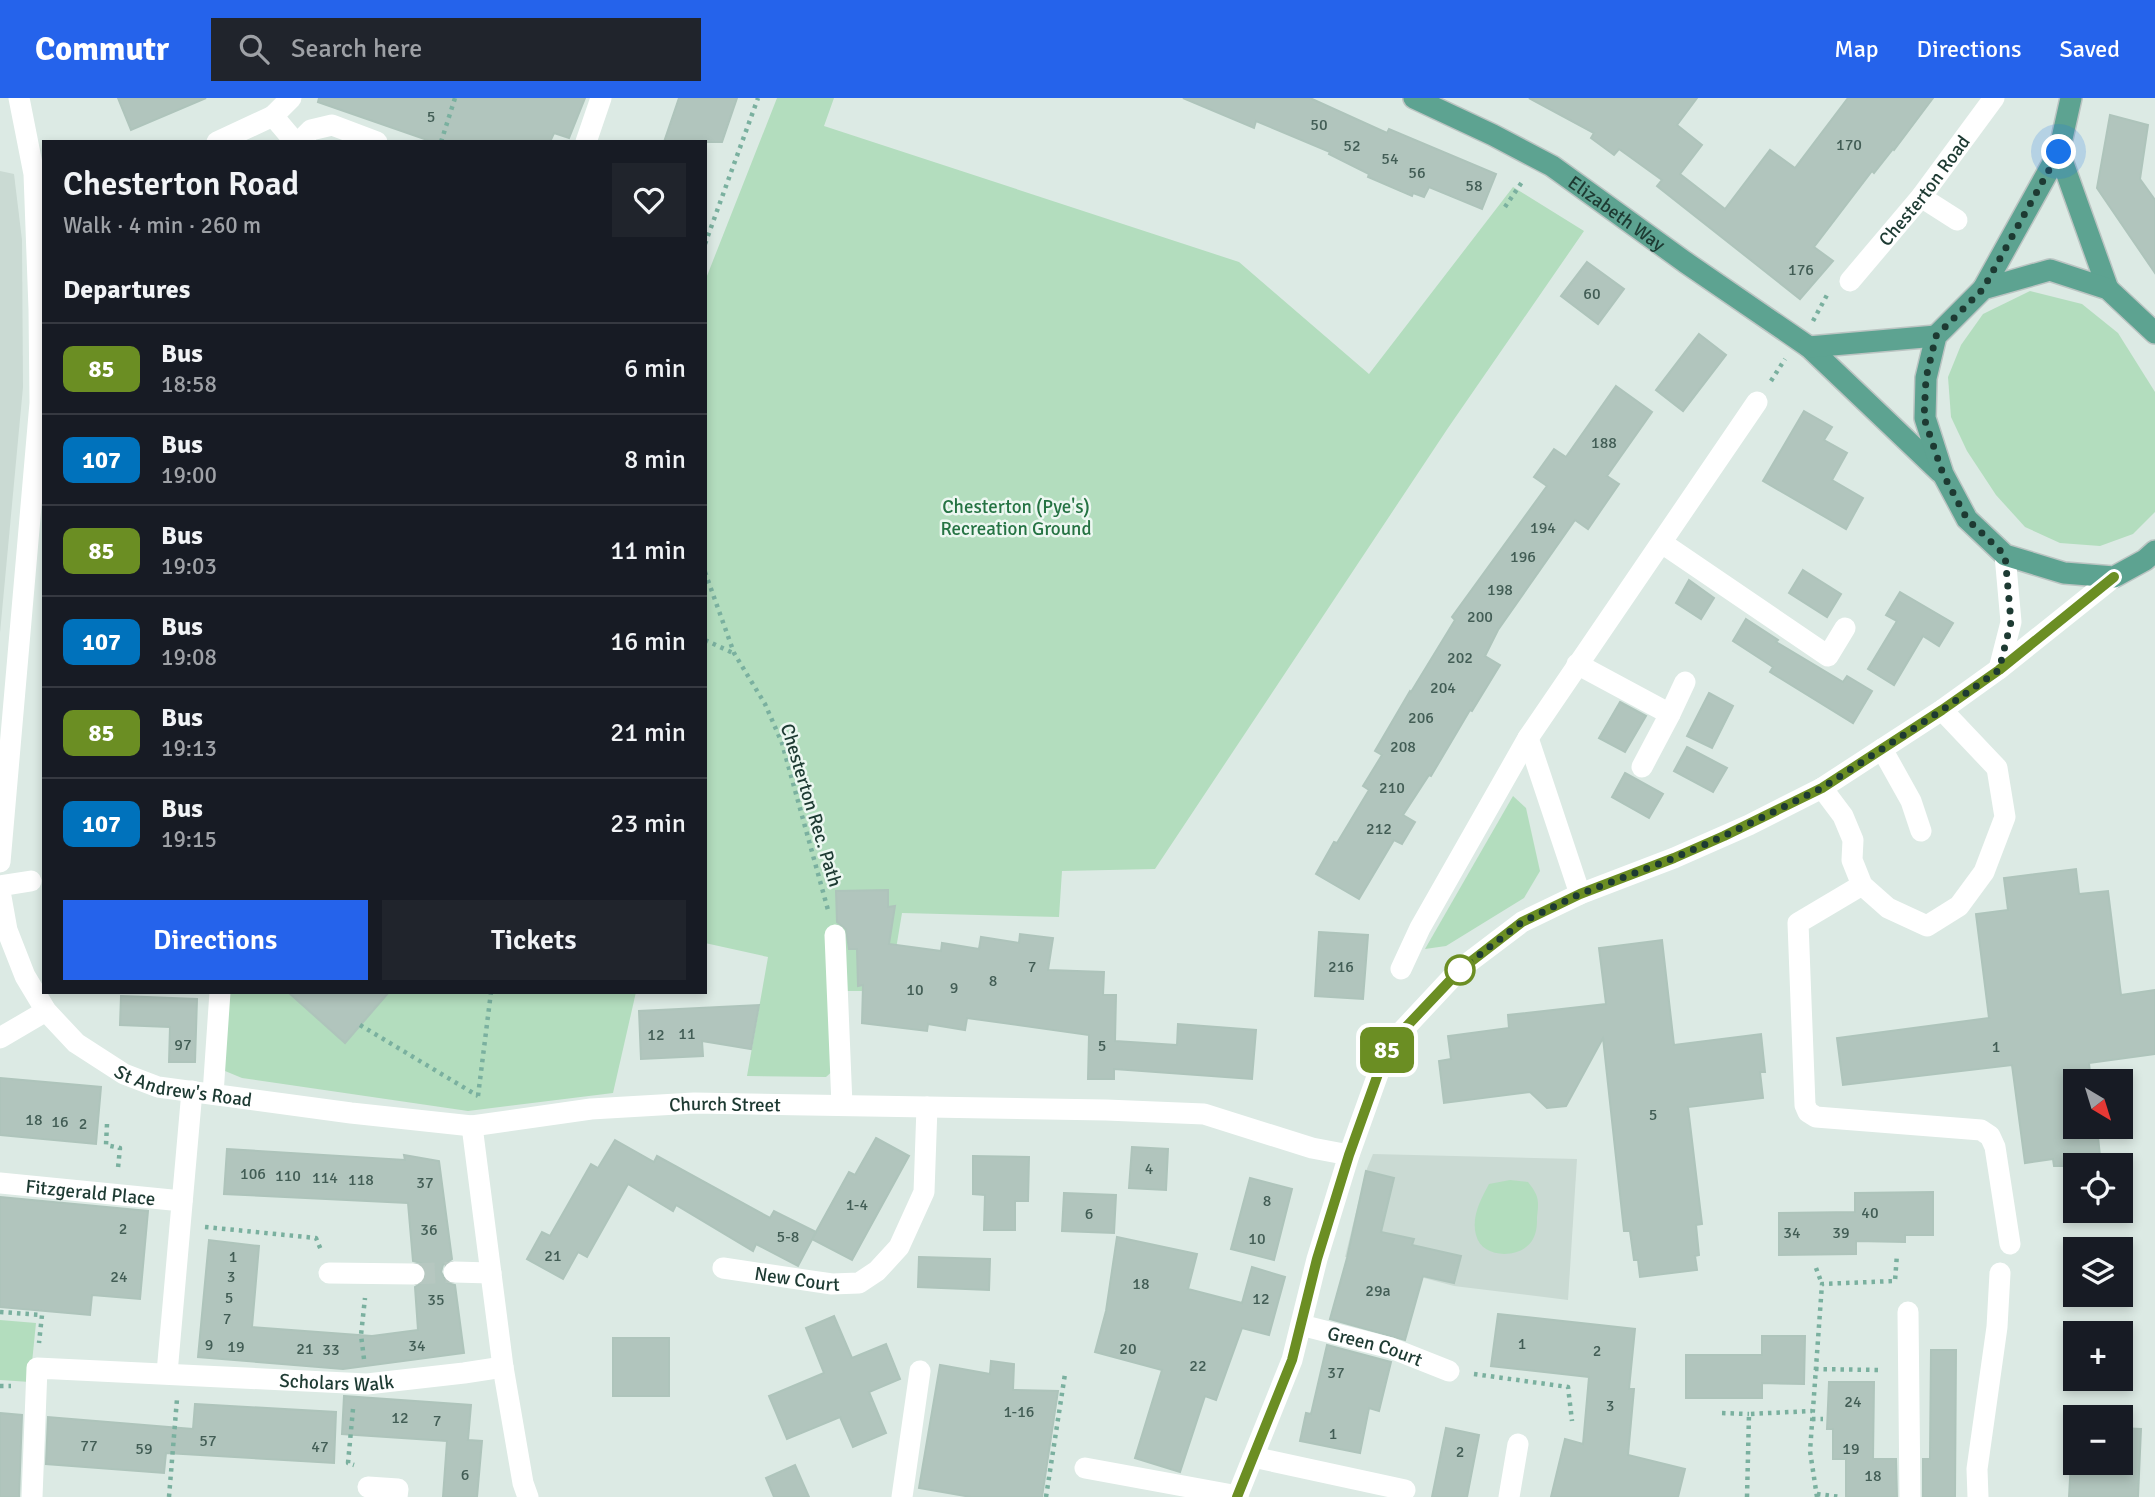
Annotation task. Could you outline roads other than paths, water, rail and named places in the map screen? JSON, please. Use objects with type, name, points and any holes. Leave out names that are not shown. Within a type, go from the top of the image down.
[{"type":"main road","name":"Elizabeth Way","points":[[1414,98],[1552,166],[1809,347],[1943,474]]},
{"type":"main road","points":[[2071,98],[2059,152],[1983,289],[1936,336],[1926,378],[1924,418],[1943,474],[1967,519],[2005,555],[2063,573],[2114,577],[2145,560],[2155,551]]},
{"type":"main road","points":[[2059,152],[2108,289]]},
{"type":"main road","points":[[1983,289],[2050,270],[2108,289],[2155,333]]},
{"type":"main road","points":[[1809,347],[1936,336]]},
{"type":"street","points":[[0,862],[38,486],[39,173],[19,98]]},
{"type":"street","points":[[222,140],[273,116],[290,98]]},
{"type":"street","points":[[587,140],[601,98]]},
{"type":"street","name":"Chesterton Road","points":[[1850,281],[1921,197],[1994,98]]},
{"type":"street","points":[[273,116],[295,140]]},
{"type":"street","points":[[299,140],[311,130],[332,125],[372,140]]},
{"type":"street","points":[[1921,197],[1957,219]]},
{"type":"street","points":[[1401,968],[1420,928],[1528,738],[1757,402]]},
{"type":"street","points":[[1662,543],[1828,656],[1845,628]]},
{"type":"street","points":[[1999,670],[2011,622],[2005,555]]},
{"type":"street","points":[[1085,1468],[1237,1496],[1292,1360],[1317,1259],[1349,1155],[1388,1046],[1460,970],[1522,922],[1580,894],[1674,858],[1749,825],[1822,788],[1999,670],[2114,577]]},
{"type":"street","points":[[1577,664],[1670,714]]},
{"type":"street","points":[[1642,767],[1685,682]]},
{"type":"street","points":[[1822,788],[1843,816],[1853,840],[1852,860],[1862,885],[1888,908],[1927,926],[1959,906],[1984,872],[2005,817],[1997,768],[1942,710]]},
{"type":"street","points":[[1528,738],[1580,894]]},
{"type":"street","points":[[1882,748],[1911,802],[1921,831]]},
{"type":"street","points":[[0,886],[31,881]]},
{"type":"street","points":[[1862,885],[1798,923],[1805,1105],[1808,1112],[1816,1117],[1981,1130],[1990,1136],[1995,1147],[2010,1244]]},
{"type":"street","name":"St Andrew's Road","points":[[0,891],[6,930],[25,975],[46,1011],[76,1043],[124,1074],[158,1087],[472,1126]]},
{"type":"street","points":[[835,935],[842,1105]]},
{"type":"street","points":[[173,1373],[182,1201],[220,994]]},
{"type":"street","points":[[0,1038],[46,1011]]},
{"type":"street","name":"Church Street","points":[[472,1126],[591,1110],[681,1104],[1106,1110],[1204,1114],[1312,1148],[1349,1155]]},
{"type":"street","name":"New Court","points":[[723,1268],[832,1284],[859,1283],[877,1271],[899,1247],[925,1192],[927,1107]]},
{"type":"street","points":[[472,1126],[503,1367],[523,1483],[528,1497]]},
{"type":"street","name":"Fitzgerald Place","points":[[0,1183],[182,1201]]},
{"type":"street","points":[[454,1272],[491,1273]]},
{"type":"street","points":[[329,1273],[414,1274]]},
{"type":"street","points":[[1978,1497],[1977,1469],[1997,1327],[2000,1273]]},
{"type":"street","points":[[1908,1312],[1910,1497]]},
{"type":"street","name":"Green Court","points":[[1301,1325],[1391,1348],[1449,1371]]},
{"type":"street","name":"Scholars Walk","points":[[32,1497],[37,1368],[361,1384],[503,1367]]},
{"type":"street","points":[[902,1497],[920,1371]]},
{"type":"street","points":[[1509,1497],[1518,1444]]},
{"type":"street","points":[[1253,1457],[1405,1490]]},
{"type":"street","points":[[368,1487],[398,1489],[397,1497]]},
{"type":"tunnel","points":[[414,1274],[454,1272]]},
{"type":"park label","name":"Chesterton (Pye's) Recreation Ground","points":[[1016,517]]}]
